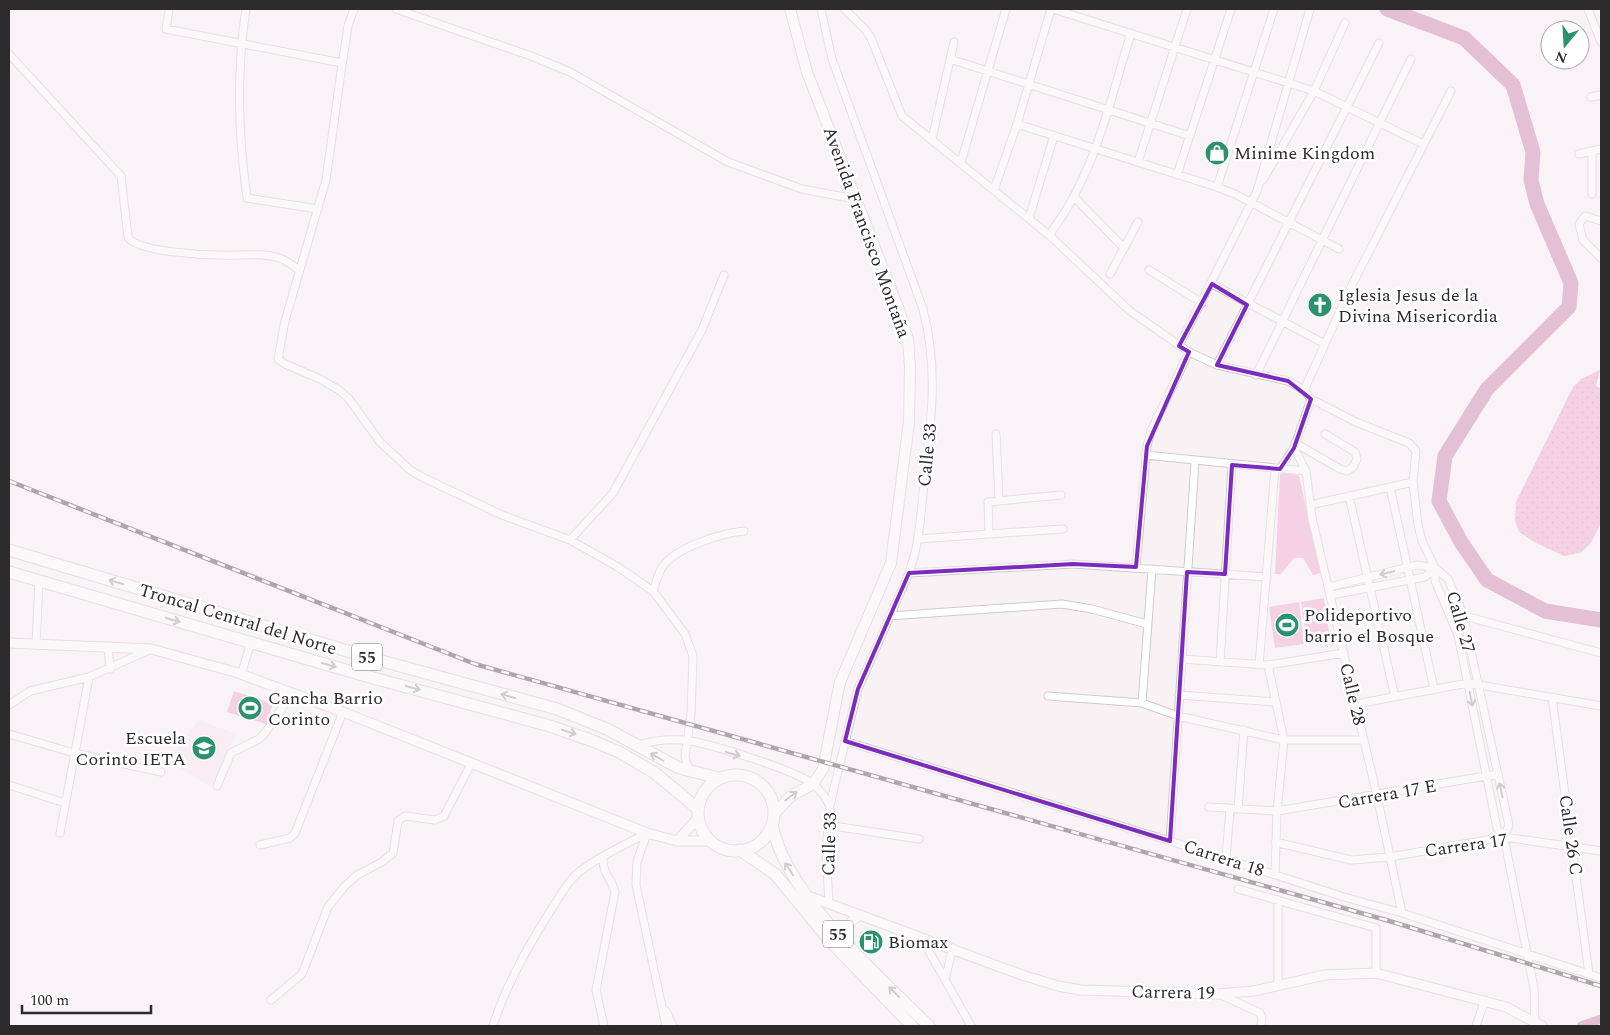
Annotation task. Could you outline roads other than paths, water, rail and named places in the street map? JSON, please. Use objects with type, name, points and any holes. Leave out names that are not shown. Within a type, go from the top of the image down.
[{"type":"highway","name":"Troncal Central del Norte","points":[[9,550],[370,658],[557,709],[594,722],[689,772],[719,778]]},
{"type":"highway","name":"Troncal Central del Norte","points":[[9,572],[550,726],[593,740],[619,752],[655,773],[698,813]]},
{"type":"highway","name":"55","points":[[719,778],[734,775],[757,781],[771,799],[773,820],[781,855],[808,896],[847,945],[929,1026]]},
{"type":"highway","points":[[698,813],[704,791],[719,778]]},
{"type":"highway","name":"55","points":[[698,813],[702,830],[710,841],[724,849],[740,850],[774,874],[831,942],[912,1026]]},
{"type":"highway","points":[[740,850],[757,844],[766,836],[773,820]]},
{"type":"main road","name":"Avenida Francisco Montaña","points":[[790,9],[806,72],[899,310],[908,339],[910,367],[909,422],[891,564],[840,682],[826,762],[813,784]]},
{"type":"main road","points":[[773,820],[791,796],[813,784]]},
{"type":"street","points":[[169,9],[166,29],[342,63]]},
{"type":"street","points":[[246,9],[241,43],[239,121],[247,198],[318,209]]},
{"type":"street","points":[[354,9],[348,26],[326,180],[298,270],[277,355],[280,361],[320,378],[349,399],[380,442],[410,470],[502,514],[570,540],[618,567],[653,591],[685,634],[693,656],[690,718],[685,757],[689,772]]},
{"type":"street","points":[[396,9],[531,56],[570,72],[736,166],[802,189],[855,199]]},
{"type":"street","name":"Calle 33","points":[[821,9],[832,59],[923,309],[930,335],[934,367],[932,405],[918,539],[909,572],[858,689],[830,806],[827,826],[826,869],[829,903]]},
{"type":"street","points":[[844,9],[871,38],[902,116],[1049,235],[1130,311],[1188,352],[1217,364],[1256,375],[1288,381],[1304,390],[1311,399],[1356,422],[1409,444],[1416,451],[1413,482],[1418,525],[1422,541],[1435,568]]},
{"type":"street","points":[[961,162],[1006,9]]},
{"type":"street","points":[[994,190],[1017,124],[1052,9],[1314,91],[1423,144]]},
{"type":"street","points":[[1138,162],[1187,9]]},
{"type":"street","points":[[1177,175],[1231,9]]},
{"type":"street","points":[[1217,187],[1274,9]]},
{"type":"street","points":[[1179,346],[1212,284],[1257,191],[1310,9]]},
{"type":"street","points":[[1588,9],[1601,42]]},
{"type":"street","points":[[1257,191],[1314,91],[1345,23]]},
{"type":"street","points":[[1049,235],[1075,198],[1096,149],[1130,33]]},
{"type":"street","points":[[932,139],[954,42]]},
{"type":"street","points":[[1217,364],[1379,43]]},
{"type":"street","points":[[9,54],[121,176],[128,237],[131,242],[144,247],[208,254],[271,256],[286,260],[298,270]]},
{"type":"street","points":[[950,58],[1190,136]]},
{"type":"street","points":[[1256,375],[1411,59]]},
{"type":"street","points":[[1304,390],[1352,285],[1451,91]]},
{"type":"street","points":[[1592,97],[1601,95]]},
{"type":"street","points":[[1017,124],[1217,187],[1252,203],[1339,249]]},
{"type":"street","points":[[1029,218],[1054,136]]},
{"type":"street","points":[[1579,154],[1601,149]]},
{"type":"street","points":[[1592,151],[1592,194]]},
{"type":"street","points":[[1075,198],[1124,248]]},
{"type":"street","points":[[1601,221],[1585,216],[1580,224],[1583,240],[1601,258]]},
{"type":"street","points":[[1110,274],[1138,222]]},
{"type":"street","points":[[1149,270],[1202,303]]},
{"type":"street","points":[[570,540],[613,493],[702,330],[724,275]]},
{"type":"street","points":[[1212,284],[1247,305],[1325,344]]},
{"type":"street","points":[[1136,567],[1146,455],[1151,431],[1188,352]]},
{"type":"street","points":[[1259,665],[1277,469],[1295,445],[1311,399]]},
{"type":"street","points":[[996,434],[1000,501]]},
{"type":"street","points":[[1295,445],[1340,469],[1347,471],[1353,468],[1357,459],[1355,452],[1325,434]]},
{"type":"street","name":"Calle 28","points":[[1295,445],[1306,471],[1310,505],[1402,913]]},
{"type":"street","points":[[1146,455],[1306,471]]},
{"type":"street","points":[[1170,841],[1195,461]]},
{"type":"street","points":[[1220,662],[1232,465]]},
{"type":"street","points":[[1310,505],[1413,482]]},
{"type":"street","points":[[1390,487],[1406,568],[1434,689]]},
{"type":"street","points":[[988,534],[988,502],[1060,495]]},
{"type":"street","points":[[1349,496],[1395,697]]},
{"type":"street","points":[[918,539],[1063,529]]},
{"type":"street","points":[[653,591],[663,566],[678,554],[711,538],[744,531]]},
{"type":"street","points":[[909,572],[1073,564],[1267,577]]},
{"type":"street","points":[[1328,587],[1417,566],[1435,568]]},
{"type":"street","points":[[1330,595],[1424,577],[1435,568]]},
{"type":"street","name":"Calle 27","points":[[1435,568],[1436,581],[1458,635],[1497,828],[1504,837],[1534,988],[1539,1024]]},
{"type":"street","name":"Calle 27","points":[[1435,568],[1448,579],[1463,615],[1509,825],[1504,837]]},
{"type":"street","points":[[1142,703],[1152,569]]},
{"type":"street","points":[[36,644],[39,581]]},
{"type":"street","points":[[889,616],[1062,604],[1092,609],[1147,624]]},
{"type":"street","points":[[1451,614],[1463,615],[1601,653]]},
{"type":"street","points":[[241,675],[251,642]]},
{"type":"street","points":[[9,643],[151,649],[241,675],[292,693],[647,833],[678,841],[710,841]]},
{"type":"street","points":[[108,647],[110,669]]},
{"type":"street","points":[[9,705],[30,692],[53,684],[89,677],[151,649]]},
{"type":"street","points":[[1182,659],[1268,666],[1344,653]]},
{"type":"street","points":[[1268,666],[1284,740],[1277,811],[1275,874]]},
{"type":"street","points":[[60,833],[89,677]]},
{"type":"street","points":[[1356,704],[1468,683],[1601,706]]},
{"type":"street","points":[[218,786],[231,753],[259,739],[292,693]]},
{"type":"street","points":[[1048,696],[1142,703],[1178,716],[1284,740],[1364,740]]},
{"type":"street","points":[[1179,696],[1276,702]]},
{"type":"street","name":"Calle 26 C","points":[[1552,697],[1589,974]]},
{"type":"street","points":[[260,845],[290,838],[295,833],[343,712]]},
{"type":"street","points":[[1226,858],[1244,730]]},
{"type":"street","points":[[9,734],[74,753],[161,772]]},
{"type":"street","points":[[639,745],[663,740],[687,740],[772,766],[813,784],[830,806]]},
{"type":"street","name":"Carrera 18","points":[[845,741],[1226,858],[1344,898],[1402,913],[1601,978]]},
{"type":"street","points":[[271,1000],[302,974],[328,907],[344,887],[357,875],[391,856],[395,845],[398,821],[405,816],[435,820],[444,816],[471,764]]},
{"type":"street","name":"Carrera 17 E","points":[[1209,807],[1277,811],[1377,796],[1498,774]]},
{"type":"street","points":[[9,785],[65,803]]},
{"type":"street","points":[[678,841],[698,813]]},
{"type":"street","points":[[827,826],[919,839]]},
{"type":"street","points":[[493,1026],[522,959],[577,873],[647,833]]},
{"type":"street","points":[[647,833],[637,862],[636,885],[666,1026]]},
{"type":"street","name":"Carrera 17","points":[[1275,842],[1351,860],[1390,857],[1504,837],[1601,851]]},
{"type":"street","points":[[603,858],[603,870],[612,883],[615,892],[596,990],[604,1026]]},
{"type":"street","points":[[1238,889],[1376,928],[1376,973]]},
{"type":"street","name":"Carrera 19","points":[[808,896],[954,948],[1022,975],[1058,986],[1081,990],[1218,994],[1254,991],[1325,975],[1376,973],[1485,1000],[1506,1007],[1539,1024]]},
{"type":"street","points":[[1278,900],[1278,986]]},
{"type":"street","points":[[847,945],[846,930],[849,923],[862,915]]},
{"type":"street","points":[[921,936],[970,1026]]},
{"type":"street","points":[[945,979],[954,948]]},
{"type":"street","points":[[1218,994],[1260,1013],[1262,1018],[1261,1026]]},
{"type":"street","points":[[1476,1026],[1485,1000]]},
{"type":"street","points":[[661,1003],[672,1026]]},
{"type":"waterway","points":[[1387,9],[1464,38],[1513,85],[1533,152],[1531,180],[1537,204],[1571,283],[1569,307],[1487,389],[1445,456],[1439,501],[1461,542],[1487,580],[1545,611],[1601,620]]},
{"type":"waterway","points":[[1581,1026],[1601,1019]]},
{"type":"railway","points":[[9,481],[475,664],[1386,920],[1601,986]]},
{"type":"place","name":"Minime Kingdom","points":[[1217,153]]},
{"type":"place","name":"Iglesia Jesus de la Divina Misericordia","points":[[1320,305]]},
{"type":"place","name":"Polideportivo barrio el Bosque","points":[[1287,625]]},
{"type":"place","name":"Cancha Barrio Corinto","points":[[250,708]]},
{"type":"place","name":"Escuela Corinto IETA","points":[[204,748]]},
{"type":"place","name":"Biomax","points":[[871,942]]}]
